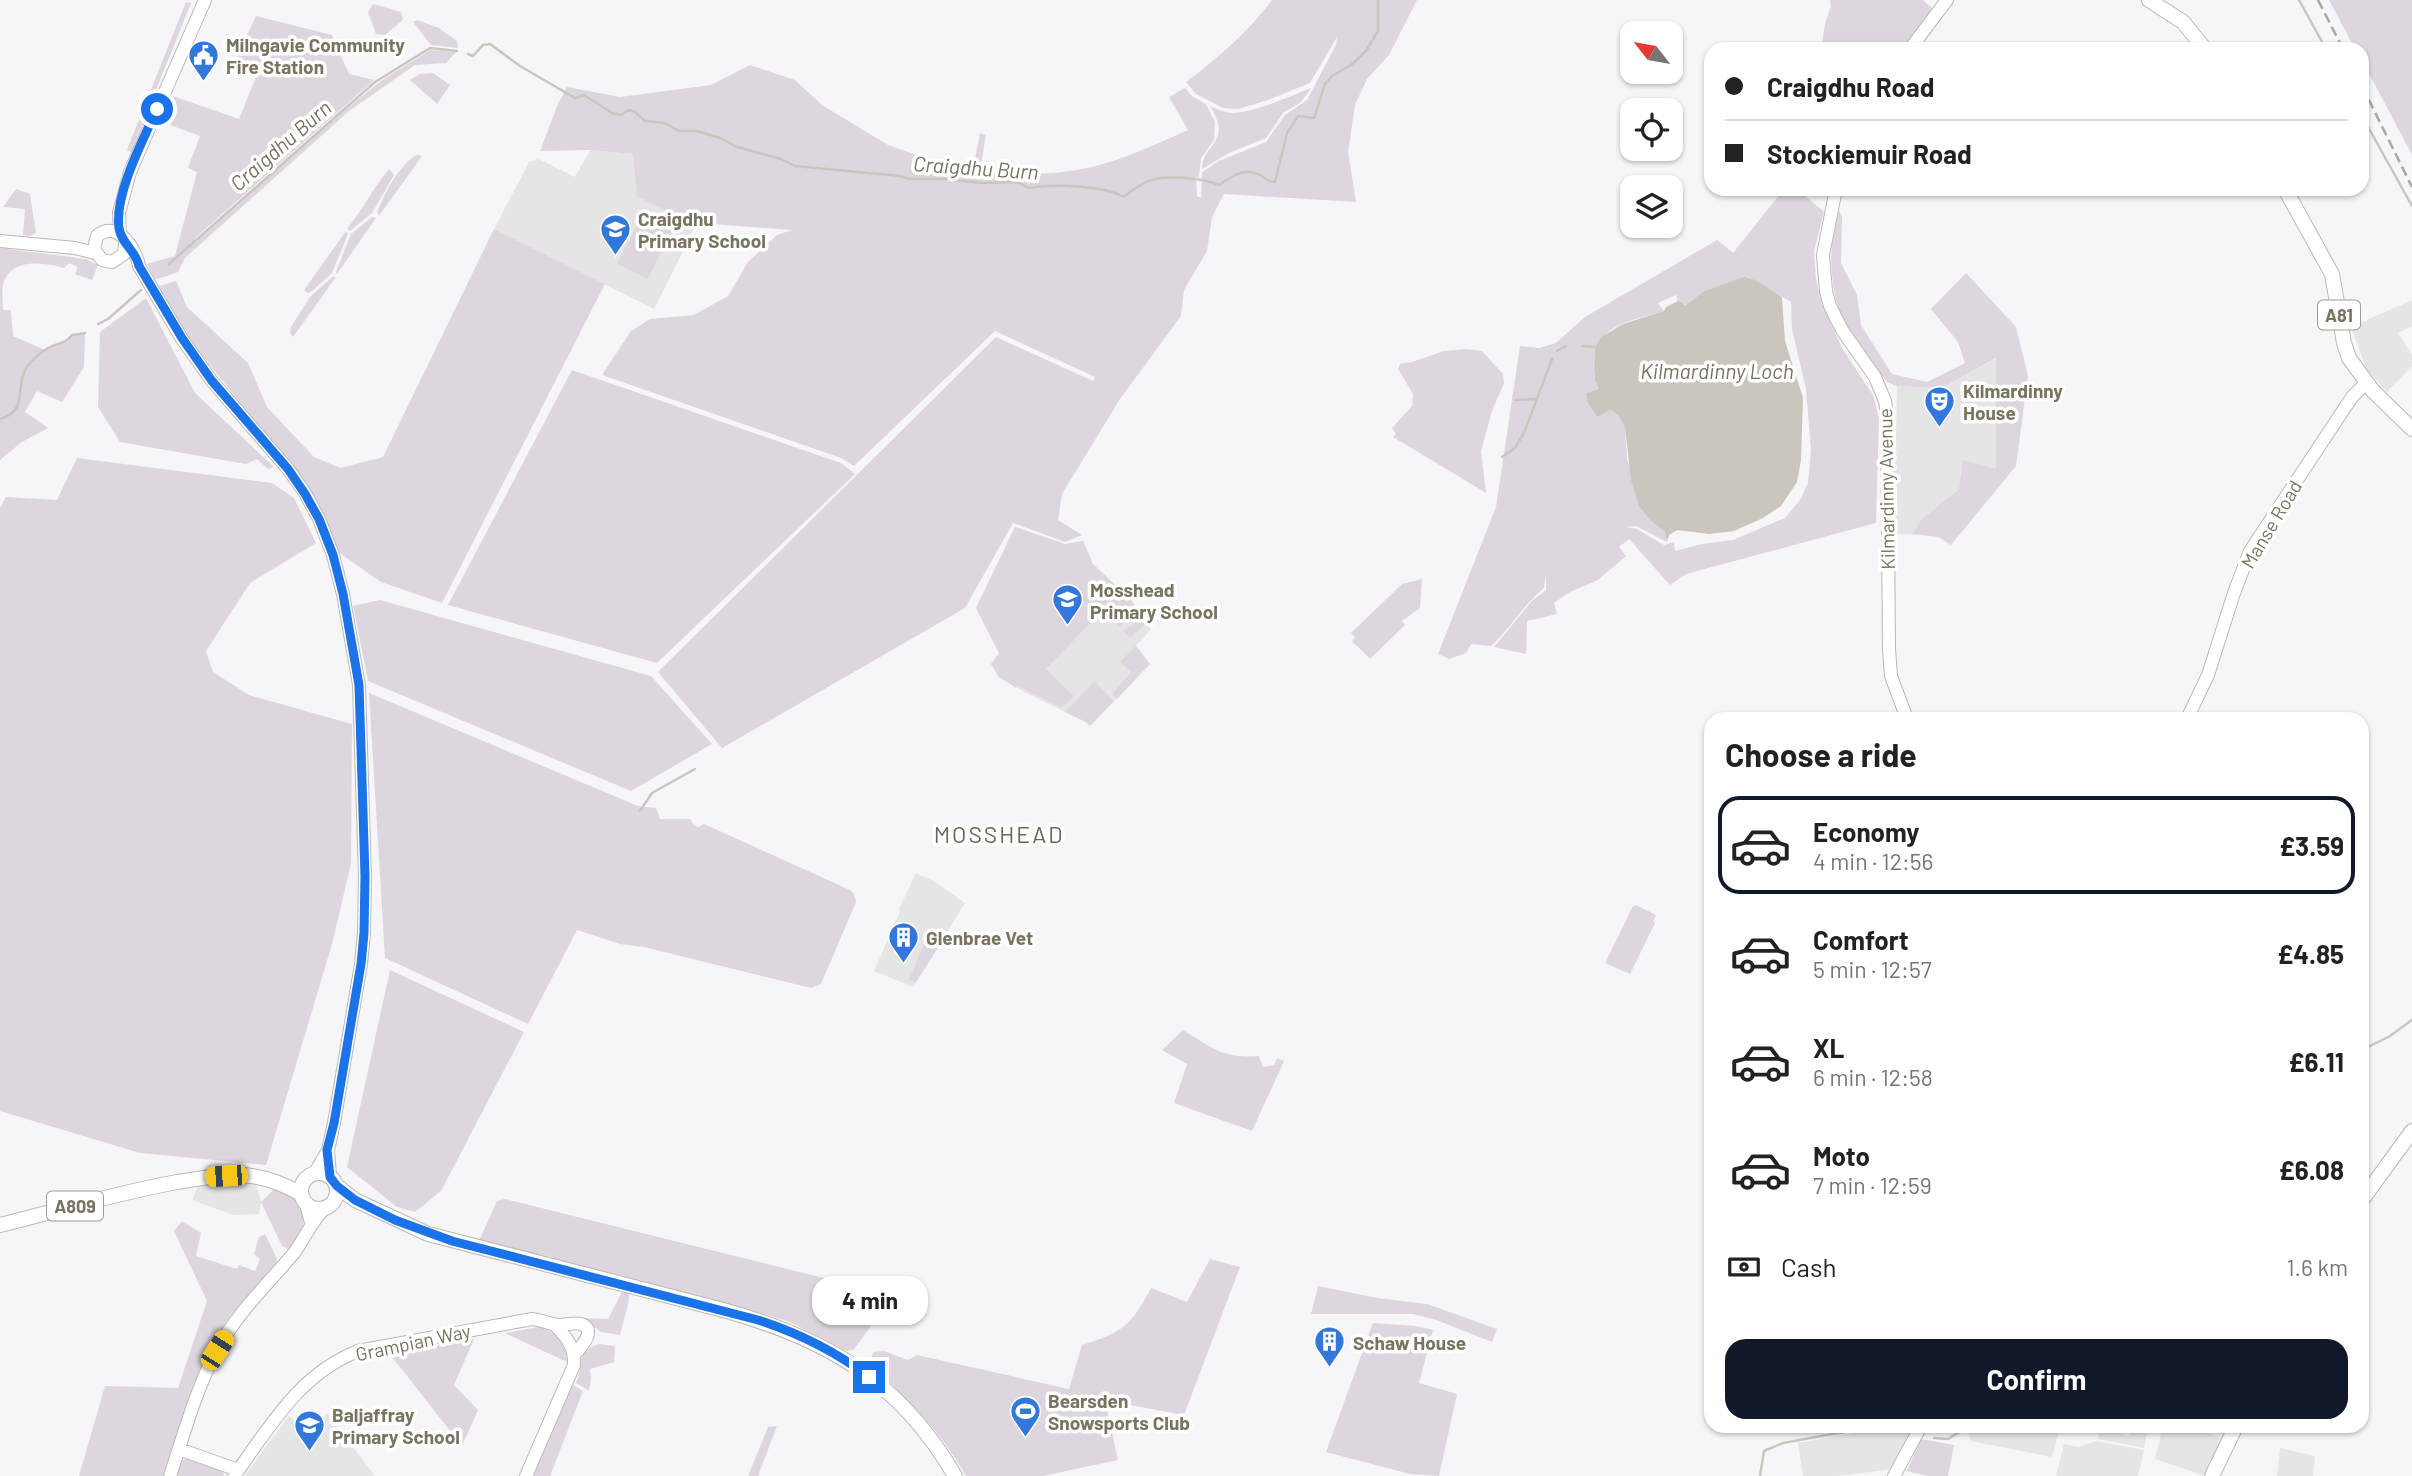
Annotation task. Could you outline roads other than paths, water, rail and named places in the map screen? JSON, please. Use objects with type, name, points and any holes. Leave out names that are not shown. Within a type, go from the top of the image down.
[{"type":"main road","points":[[95,247],[105,261],[120,258],[125,248],[119,213],[138,153],[205,0]]},
{"type":"main road","points":[[1915,42],[1947,0]]},
{"type":"main road","points":[[2149,0],[2183,22],[2199,42]]},
{"type":"main road","name":"Kilmardinny Avenue","points":[[1835,196],[1823,255],[1826,291],[1835,318],[1875,377],[1885,401],[1888,438],[1889,649],[1891,676],[1904,712]]},
{"type":"main road","name":"A81","points":[[2289,196],[2329,267],[2349,358],[2366,383],[2412,429]]},
{"type":"main road","points":[[95,247],[114,215],[119,213]]},
{"type":"main road","points":[[105,230],[112,230],[122,238],[138,258],[139,266],[182,338],[223,395],[288,469],[305,494],[319,519],[333,555],[345,604],[358,675],[360,705],[365,824],[364,933],[334,1123],[327,1150],[307,1188],[311,1223]]},
{"type":"main road","points":[[0,241],[75,248],[95,247]]},
{"type":"main road","points":[[120,258],[139,266]]},
{"type":"main road","name":"Manse Road","points":[[2190,712],[2208,675],[2250,551],[2352,397],[2366,383]]},
{"type":"main road","points":[[2369,1189],[2412,1131]]},
{"type":"main road","points":[[170,1476],[217,1350],[239,1317],[299,1247],[311,1223],[336,1198],[327,1150]]},
{"type":"main road","name":"A809","points":[[0,1225],[149,1187],[211,1177],[241,1175],[307,1188]]},
{"type":"main road","points":[[307,1188],[333,1181]]},
{"type":"main road","points":[[333,1181],[355,1200],[428,1234],[735,1313],[787,1329],[809,1339],[884,1388],[922,1426],[956,1476]]},
{"type":"main road","points":[[307,1188],[314,1209],[355,1200]]},
{"type":"main road","name":"Grampian Way","points":[[179,1449],[236,1473],[301,1387],[316,1374],[346,1356],[368,1348],[532,1319],[555,1325],[573,1341],[572,1373],[526,1476]]},
{"type":"main road","points":[[1894,1476],[1917,1433]]},
{"type":"main road","points":[[2212,1476],[2233,1433]]},
{"type":"water","name":"Kilmardinny Loch","points":[[1744,277],[1759,282],[1782,297],[1785,341],[1803,398],[1801,460],[1797,482],[1781,506],[1763,518],[1734,531],[1709,534],[1677,530],[1669,535],[1667,542],[1665,532],[1652,522],[1639,506],[1631,480],[1625,427],[1618,415],[1611,410],[1597,417],[1587,402],[1586,393],[1599,389],[1595,380],[1595,347],[1601,337],[1623,324],[1664,311],[1678,301],[1685,305],[1704,291]]},
{"type":"waterway","name":"Craigdhu Burn","points":[[468,54],[473,56],[483,45],[490,44],[520,66],[575,98],[584,95],[612,113],[621,115],[629,110],[645,121],[665,123],[679,131],[697,131],[795,166],[909,179],[1017,182],[1029,188],[1078,186],[1104,190],[1124,197],[1146,182],[1160,178],[1195,179],[1219,185],[1238,174],[1249,172],[1275,182],[1287,133],[1298,116],[1314,118],[1325,84],[1366,51],[1378,31],[1378,0]]},
{"type":"waterway","points":[[2299,0],[2322,42]]},
{"type":"waterway","name":"Craigdhu Burn","points":[[169,264],[375,82],[430,48],[457,51]]},
{"type":"waterway","points":[[2369,129],[2412,206]]},
{"type":"waterway","name":"Craigdhu Burn","points":[[98,324],[108,319],[141,290]]},
{"type":"waterway","name":"Craigdhu Burn","points":[[0,419],[15,410],[23,374],[34,359],[72,335],[85,333]]},
{"type":"waterway","points":[[1557,351],[1566,346]]},
{"type":"waterway","points":[[1582,346],[1595,347]]},
{"type":"waterway","points":[[1502,457],[1515,448],[1524,433],[1552,359]]},
{"type":"waterway","points":[[1515,400],[1536,399]]},
{"type":"waterway","points":[[640,811],[652,793],[695,769]]},
{"type":"waterway","points":[[2369,1046],[2412,1020]]},
{"type":"waterway","points":[[1760,1476],[1764,1451],[1783,1443],[1838,1433]]},
{"type":"waterway","points":[[1934,1438],[1948,1439],[1958,1433]]},
{"type":"railway","points":[[2318,0],[2339,42]]},
{"type":"railway","points":[[2369,100],[2412,187]]},
{"type":"place","name":"Milngavie Community Fire Station","points":[[203,82]]},
{"type":"place","name":"Craigdhu Primary School","points":[[615,256]]},
{"type":"place","name":"Kilmardinny House","points":[[1940,428]]},
{"type":"place","name":"Mosshead Primary School","points":[[1067,627]]},
{"type":"place","name":"Glenbrae Vet","points":[[903,964]]},
{"type":"place","name":"Schaw House","points":[[1330,1369]]},
{"type":"place","name":"Bearsden Snowsports Club","points":[[1025,1438]]},
{"type":"place","name":"Baljaffray Primary School","points":[[309,1452]]},
{"type":"district","name":"MOSSHEAD","points":[[999,834]]}]
